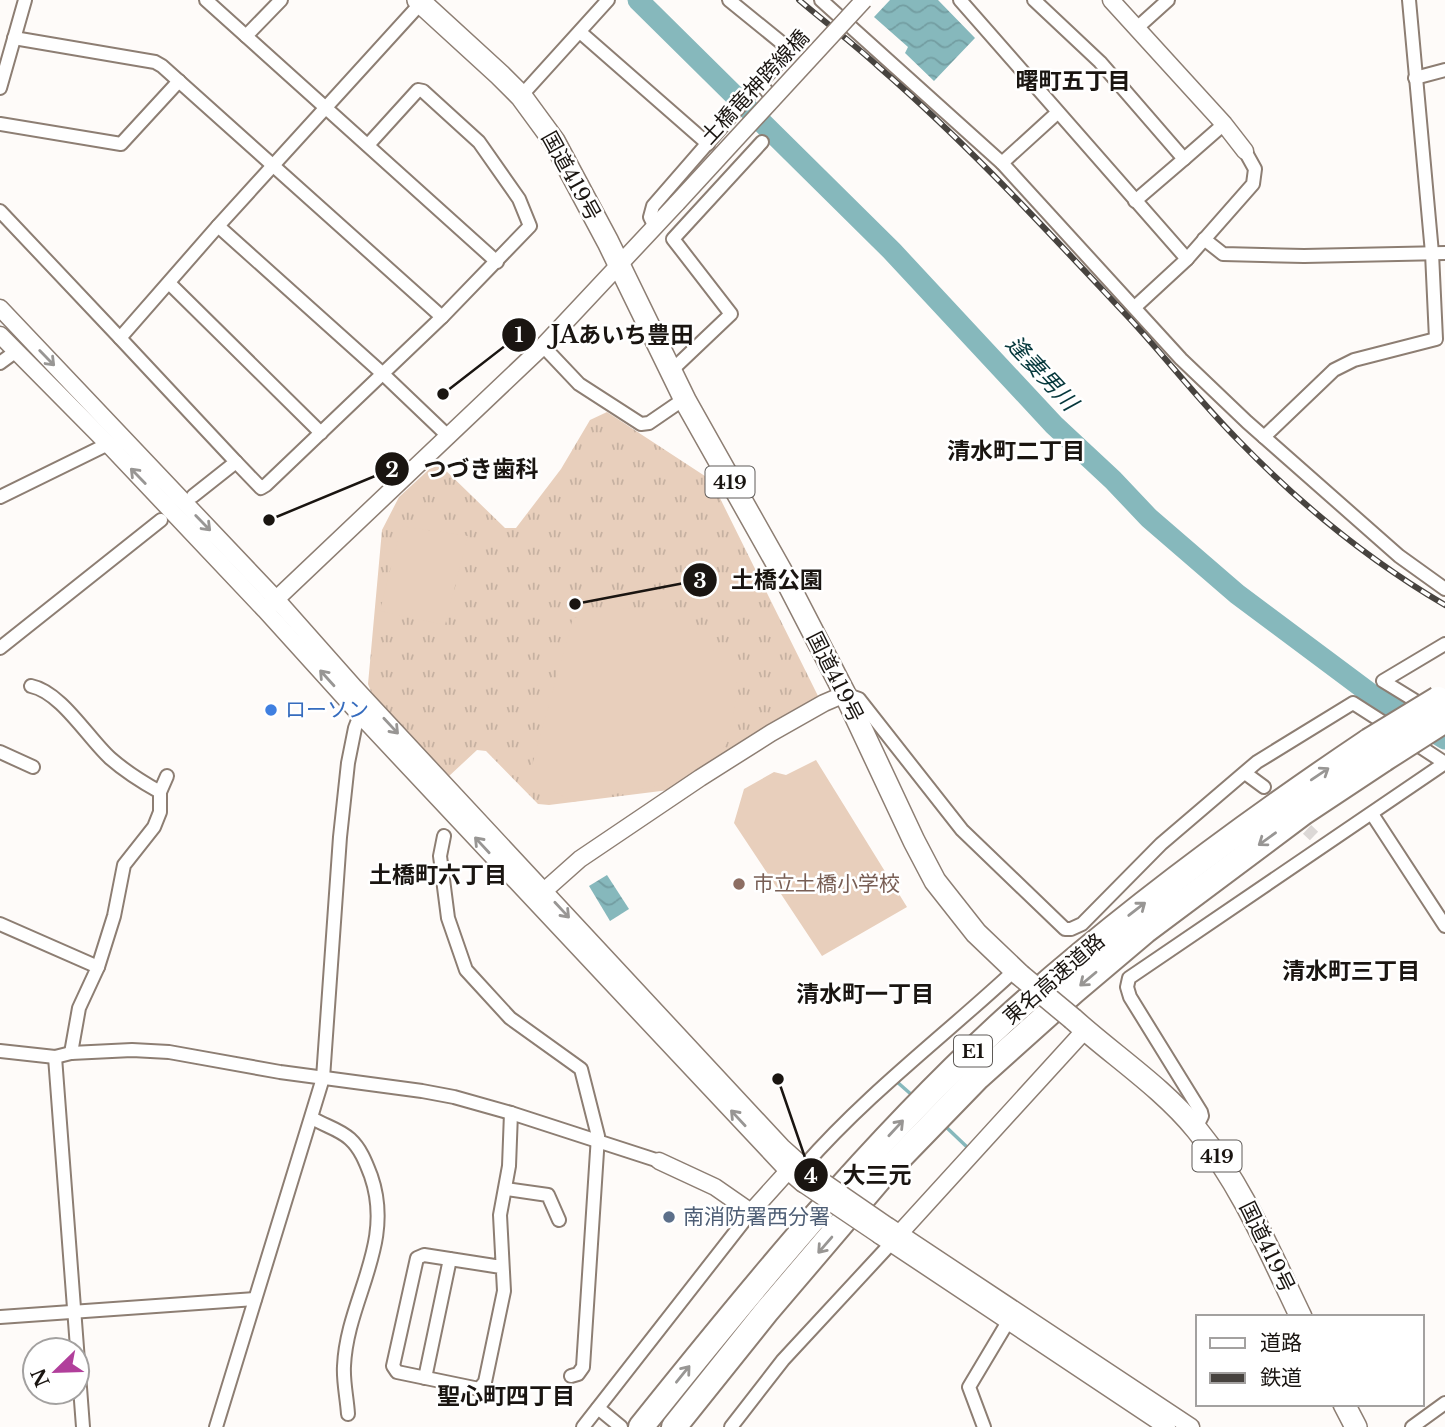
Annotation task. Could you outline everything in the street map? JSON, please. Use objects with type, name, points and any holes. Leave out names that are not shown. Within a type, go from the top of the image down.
[{"type":"highway","name":"国道419号","points":[[421,1],[521,96],[554,141],[684,399],[784,576],[845,694],[935,881],[976,933],[1017,973],[1151,1084],[1196,1128],[1239,1191],[1300,1315]]},
{"type":"highway","name":"東名高速道路","points":[[640,1427],[746,1296],[849,1180],[910,1113],[996,1029],[1181,875],[1290,794],[1376,750],[1443,708]]},
{"type":"highway","name":"東名高速道路","points":[[674,1427],[765,1312],[881,1177],[978,1077],[1145,931],[1304,812],[1376,750]]},
{"type":"highway","points":[[1345,1406],[1356,1427]]},
{"type":"street","points":[[0,88],[25,0]]},
{"type":"street","points":[[206,0],[497,262]]},
{"type":"street","points":[[246,36],[281,0]]},
{"type":"street","points":[[521,96],[608,0]]},
{"type":"street","points":[[655,227],[650,217],[653,206],[787,54],[788,48],[729,0]]},
{"type":"street","name":"土橋竜神跨線橋","points":[[271,605],[543,346],[864,0]]},
{"type":"street","points":[[1034,0],[1092,54],[1184,159]]},
{"type":"street","points":[[1111,0],[1224,124],[1245,151],[1256,176],[1187,259],[1135,307]]},
{"type":"street","points":[[1138,27],[1168,0]]},
{"type":"street","points":[[1264,437],[1334,370],[1354,360],[1436,339],[1438,253],[1415,78],[1409,0]]},
{"type":"street","points":[[120,338],[421,1]]},
{"type":"street","points":[[967,2],[1057,113],[1187,259]]},
{"type":"street","points":[[828,3],[1002,163],[1181,359],[1264,437],[1399,556],[1445,589]]},
{"type":"street","points":[[580,32],[708,144]]},
{"type":"street","points":[[14,38],[155,62],[442,317]]},
{"type":"street","points":[[1415,78],[1445,70]]},
{"type":"street","points":[[0,124],[121,144],[179,81]]},
{"type":"street","points":[[758,85],[770,95]]},
{"type":"street","points":[[0,211],[261,488],[442,317],[530,226],[530,221],[505,179],[478,142],[424,90],[418,90],[368,145]]},
{"type":"street","points":[[1002,163],[1057,113]]},
{"type":"street","points":[[1135,201],[1224,124]]},
{"type":"street","points":[[671,372],[731,314],[673,239],[762,142]]},
{"type":"street","points":[[218,226],[449,437]]},
{"type":"street","points":[[1204,239],[1223,254],[1304,256],[1438,253]]},
{"type":"street","points":[[169,283],[321,433]]},
{"type":"street","points":[[0,308],[271,605],[360,715],[802,1175],[1167,1427]]},
{"type":"street","points":[[0,335],[355,688],[782,1147],[802,1175]]},
{"type":"street","points":[[543,346],[579,384],[641,424],[649,423],[684,399]]},
{"type":"street","points":[[0,363],[15,352]]},
{"type":"street","points":[[0,496],[108,444]]},
{"type":"street","points":[[193,496],[236,462]]},
{"type":"street","points":[[0,648],[161,520]]},
{"type":"street","points":[[1443,708],[1382,681],[1445,643]]},
{"type":"street","points":[[31,686],[49,693],[126,772],[160,792]]},
{"type":"street","points":[[544,891],[580,859],[700,778],[771,733],[845,694],[859,699],[962,830],[1065,929],[1071,929],[1082,924],[1161,844],[1257,762],[1353,702],[1445,763],[1129,978],[1127,987],[1130,996],[1201,1112],[1202,1116],[1196,1128]]},
{"type":"street","points":[[216,1427],[323,1078],[348,763],[360,715]]},
{"type":"street","points":[[0,752],[33,767]]},
{"type":"street","points":[[1245,773],[1264,787]]},
{"type":"street","points":[[71,1053],[79,1007],[98,967],[114,916],[124,865],[154,827],[160,812],[160,792],[167,776]]},
{"type":"street","points":[[1372,814],[1445,926]]},
{"type":"street","points":[[444,836],[440,856],[448,918],[466,970],[510,1018],[581,1069],[598,1136],[583,1367],[578,1374],[571,1376]]},
{"type":"street","points":[[1314,836],[1324,846]]},
{"type":"street","points":[[0,924],[98,967]]},
{"type":"street","points":[[583,1427],[751,1213],[802,1175],[833,1132],[879,1089],[1017,973]]},
{"type":"street","points":[[731,1427],[783,1360],[889,1234],[1079,1025]]},
{"type":"street","points":[[0,1051],[55,1056],[132,1050],[169,1052],[454,1097],[659,1161],[715,1187],[751,1213]]},
{"type":"street","points":[[55,1056],[83,1427]]},
{"type":"street","points":[[501,1267],[424,1255],[417,1258],[393,1366],[397,1372],[479,1389],[485,1382],[504,1292],[500,1215],[506,1189],[511,1113]]},
{"type":"street","points":[[312,1118],[344,1135],[360,1151],[368,1167],[375,1194],[377,1240],[353,1315],[344,1366],[348,1414]]},
{"type":"street","points":[[506,1189],[548,1195],[559,1220]]},
{"type":"street","points":[[889,1234],[1191,1427]]},
{"type":"street","points":[[425,1378],[450,1259]]},
{"type":"street","points":[[0,1317],[255,1299]]},
{"type":"street","points":[[984,1427],[970,1387],[1009,1320]]},
{"type":"street","points":[[1412,1427],[1445,1403]]},
{"type":"street","points":[[598,1408],[618,1424]]},
{"type":"green space","points":[[607,412],[711,480],[818,696],[669,790],[549,805],[538,804],[486,751],[477,750],[448,777],[374,699],[368,684],[382,530],[399,497],[437,462],[505,528],[516,528],[561,469],[590,420]]},
{"type":"green space","points":[[401,526],[468,536],[445,625],[380,611]]},
{"type":"green space","points":[[623,608],[668,610],[708,643],[739,686],[727,743],[700,778],[572,802],[553,790],[531,769],[573,618]]},
{"type":"green space","points":[[816,760],[907,907],[822,956],[734,823],[744,789],[774,772],[786,775]]},
{"type":"water","points":[[890,0],[938,0],[975,38],[934,81],[905,53],[908,47],[874,17]]},
{"type":"water","points":[[607,875],[629,909],[610,921],[589,886]]},
{"type":"waterway","name":"逢妻男川","points":[[638,0],[892,251],[1054,425],[1149,518],[1237,594],[1371,694],[1445,739]]},
{"type":"waterway","points":[[896,1081],[913,1096]]},
{"type":"waterway","points":[[944,1125],[967,1147]]},
{"type":"tunnel","points":[[1294,817],[1314,836]]},
{"type":"railway","points":[[799,0],[913,97],[977,159],[1130,319],[1225,426],[1286,487],[1363,550],[1445,605]]},
{"type":"place","name":"JAあいち豊田","points":[[443,394]]},
{"type":"place","name":"つづき歯科","points":[[269,520]]},
{"type":"place","name":"土橋公園","points":[[575,604]]},
{"type":"place","name":"ローソン","points":[[271,710]]},
{"type":"place","name":"市立土橋小学校","points":[[739,884]]},
{"type":"place","name":"大三元","points":[[778,1079]]},
{"type":"place","name":"南消防署西分署","points":[[669,1217]]},
{"type":"district","name":"曙町五丁目","points":[[1073,81]]},
{"type":"district","name":"清水町二丁目","points":[[1016,451]]},
{"type":"district","name":"土橋町六丁目","points":[[438,875]]},
{"type":"district","name":"清水町三丁目","points":[[1351,971]]},
{"type":"district","name":"清水町一丁目","points":[[865,994]]},
{"type":"district","name":"聖心町四丁目","points":[[506,1396]]}]
